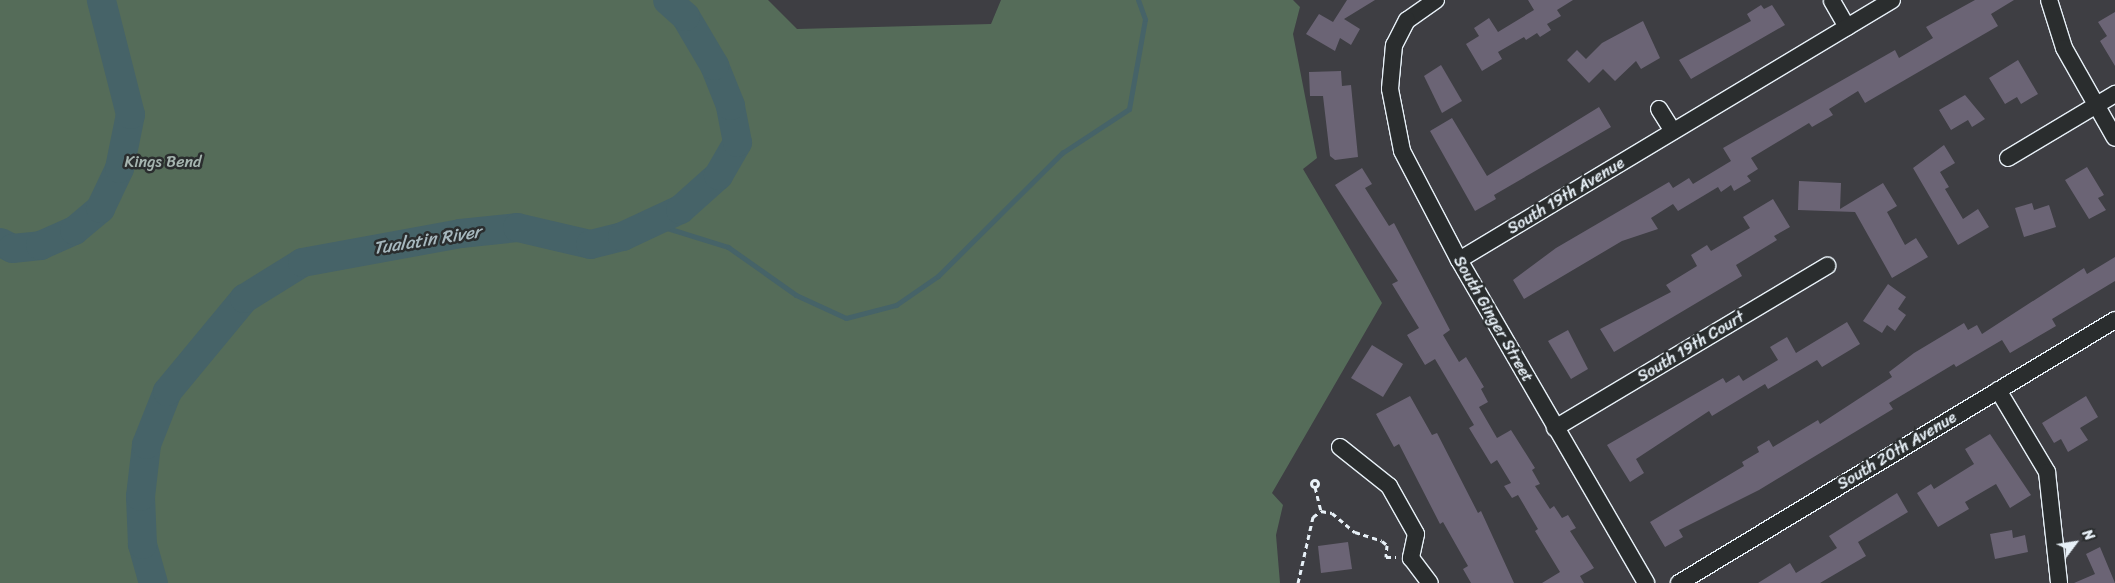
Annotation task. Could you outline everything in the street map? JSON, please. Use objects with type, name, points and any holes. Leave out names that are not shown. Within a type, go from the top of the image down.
[{"type":"street","name":"South Ginger Street","points":[[1436,0],[1408,20],[1398,39],[1390,89],[1402,151],[1458,260],[1646,583]]},
{"type":"street","name":"South 19th Avenue","points":[[1458,260],[1892,0]]},
{"type":"street","points":[[2050,0],[2064,48],[2115,138]]},
{"type":"street","points":[[1832,1],[1847,27]]},
{"type":"street","points":[[2008,158],[2115,94]]},
{"type":"street","points":[[1659,109],[1672,131]]},
{"type":"street","name":"South 19th Court","points":[[1555,428],[1827,266]]},
{"type":"street","name":"South 20th Avenue","points":[[1679,583],[2115,320]]},
{"type":"street","points":[[1998,390],[2047,472],[2058,583]]},
{"type":"street","points":[[1340,447],[1392,492],[1416,534],[1411,558],[1430,583]]},
{"type":"path","points":[[1315,487],[1321,511],[1387,545],[1386,557]]},
{"type":"path","points":[[1298,583],[1313,517],[1321,511]]},
{"type":"green space","name":"Kings Bend","points":[[0,0],[768,0],[797,29],[991,24],[1001,0],[1293,0],[1300,7],[1293,34],[1317,158],[1303,169],[1382,303],[1272,493],[1283,505],[1276,535],[1280,583],[0,583]]},
{"type":"building","points":[[1347,0],[1375,0],[1344,19],[1360,29],[1351,45],[1340,38],[1335,51],[1306,34],[1319,14],[1333,22]]},
{"type":"building","points":[[1528,0],[1573,0],[1557,10],[1561,16],[1547,24],[1551,30],[1540,37],[1537,33],[1526,40],[1524,37],[1498,52],[1502,59],[1482,71],[1466,44],[1479,36],[1474,28],[1489,18],[1498,32],[1534,10]]},
{"type":"building","points":[[1975,0],[2014,0],[1991,14],[1998,26],[1865,103],[1858,91],[1829,109],[1833,115],[1812,127],[1809,123],[1751,158],[1758,169],[1747,176],[1751,181],[1734,191],[1731,185],[1721,192],[1718,187],[1678,211],[1673,204],[1651,218],[1658,229],[1622,241],[1524,299],[1513,280],[1556,248],[1669,182],[1673,188],[1689,178],[1693,184],[1731,161],[1723,148],[1895,50],[1899,58],[1933,38],[1926,27]]},
{"type":"building","points":[[1761,5],[1764,9],[1772,5],[1785,25],[1691,79],[1679,60],[1751,21],[1747,14]]},
{"type":"building","points":[[2115,12],[2115,66],[2100,41],[2107,36],[2098,22]]},
{"type":"building","points":[[1643,21],[1660,58],[1641,69],[1636,61],[1615,81],[1603,69],[1589,83],[1567,60],[1577,50],[1586,59],[1602,43]]},
{"type":"building","points":[[2018,60],[2038,94],[2021,104],[2017,97],[2005,104],[1989,78]]},
{"type":"building","points":[[1441,65],[1462,101],[1442,113],[1424,76]]},
{"type":"building","points":[[1341,71],[1342,86],[1351,85],[1358,157],[1335,160],[1330,156],[1323,96],[1310,96],[1309,72]]},
{"type":"building","points":[[1965,95],[1985,119],[1972,127],[1968,120],[1951,130],[1939,110]]},
{"type":"building","points":[[1599,107],[1611,127],[1494,195],[1496,199],[1475,211],[1430,131],[1452,118],[1487,176]]},
{"type":"building","points":[[1944,145],[1955,163],[1940,172],[1949,187],[1945,189],[1963,219],[1978,209],[1989,227],[1958,245],[1913,168]]},
{"type":"building","points":[[2087,167],[2104,195],[2098,198],[2106,210],[2089,219],[2065,180]]},
{"type":"building","points":[[1362,168],[1372,184],[1365,188],[1389,226],[1394,223],[1450,330],[1443,335],[1459,362],[1466,357],[1484,387],[1481,389],[1488,402],[1479,407],[1497,438],[1511,430],[1535,468],[1532,470],[1540,484],[1535,486],[1550,509],[1554,506],[1562,518],[1568,515],[1576,528],[1570,531],[1594,568],[1580,576],[1584,583],[1542,583],[1560,572],[1535,531],[1538,529],[1518,495],[1512,498],[1504,486],[1511,483],[1497,460],[1491,464],[1469,428],[1474,425],[1435,359],[1425,365],[1407,335],[1419,328],[1392,284],[1398,281],[1335,185]]},
{"type":"building","points":[[1799,181],[1841,183],[1840,209],[1883,183],[1897,206],[1887,212],[1905,245],[1916,238],[1928,257],[1892,278],[1855,212],[1798,210]]},
{"type":"building","points":[[1773,199],[1790,227],[1774,236],[1777,240],[1736,265],[1742,276],[1614,352],[1600,329],[1671,292],[1666,285],[1697,266],[1691,255],[1707,245],[1711,251],[1750,228],[1743,217]]},
{"type":"building","points":[[2032,203],[2034,210],[2049,205],[2056,227],[2024,237],[2015,208]]},
{"type":"building","points":[[2115,257],[2115,281],[2052,319],[2056,326],[2010,353],[2002,340],[1956,367],[1954,364],[1889,403],[1893,409],[1759,490],[1679,530],[1683,537],[1665,547],[1650,522],[1744,466],[1742,462],[1759,452],[1757,447],[1769,440],[1773,447],[1818,420],[1820,424],[1892,377],[1889,372],[1914,353],[1964,323],[1968,330],[1977,325],[1982,334],[2084,268],[2087,274]]},
{"type":"building","points":[[1888,284],[1906,297],[1898,309],[1906,315],[1895,331],[1887,325],[1882,333],[1863,321]]},
{"type":"building","points":[[1847,322],[1860,344],[1822,367],[1817,360],[1768,389],[1765,384],[1712,416],[1709,411],[1636,459],[1644,473],[1630,482],[1607,445],[1723,378],[1726,383],[1739,375],[1743,381],[1778,360],[1770,347],[1787,337],[1796,353]]},
{"type":"building","points":[[1568,330],[1588,369],[1571,379],[1548,341]]},
{"type":"building","points":[[1372,345],[1403,364],[1383,397],[1351,378]]},
{"type":"building","points":[[1410,396],[1432,435],[1437,433],[1478,513],[1481,511],[1514,583],[1471,583],[1463,569],[1468,566],[1443,522],[1440,524],[1399,444],[1394,447],[1376,414]]},
{"type":"building","points":[[2086,396],[2098,417],[2080,428],[2088,440],[2068,452],[2061,439],[2054,443],[2042,423]]},
{"type":"building","points":[[1990,434],[2031,495],[2010,508],[1996,484],[1965,502],[1969,509],[1938,527],[1917,493],[1931,484],[1934,489],[1974,464],[1965,449]]},
{"type":"building","points":[[1897,493],[1908,512],[1858,542],[1866,556],[1820,583],[1758,583],[1790,563],[1796,573],[1837,548],[1829,536]]},
{"type":"building","points":[[2012,530],[2013,538],[2025,535],[2028,552],[1995,559],[1990,534]]},
{"type":"building","points":[[1348,542],[1352,569],[1321,573],[1318,546]]},
{"type":"building","points":[[2100,547],[2115,583],[2074,583],[2095,574],[2086,554]]},
{"type":"waterway","name":"Tualatin River","points":[[0,242],[12,248],[40,245],[74,230],[100,208],[119,168],[130,114],[101,0]]},
{"type":"waterway","name":"Tualatin River","points":[[153,583],[142,544],[140,496],[146,444],[167,391],[244,298],[302,262],[460,233],[517,227],[590,244],[622,236],[680,209],[718,175],[737,142],[730,105],[714,65],[685,16],[667,0]]},
{"type":"waterway","points":[[651,223],[728,247],[796,295],[846,318],[896,305],[938,276],[1062,153],[1129,109],[1145,19],[1138,0]]}]
